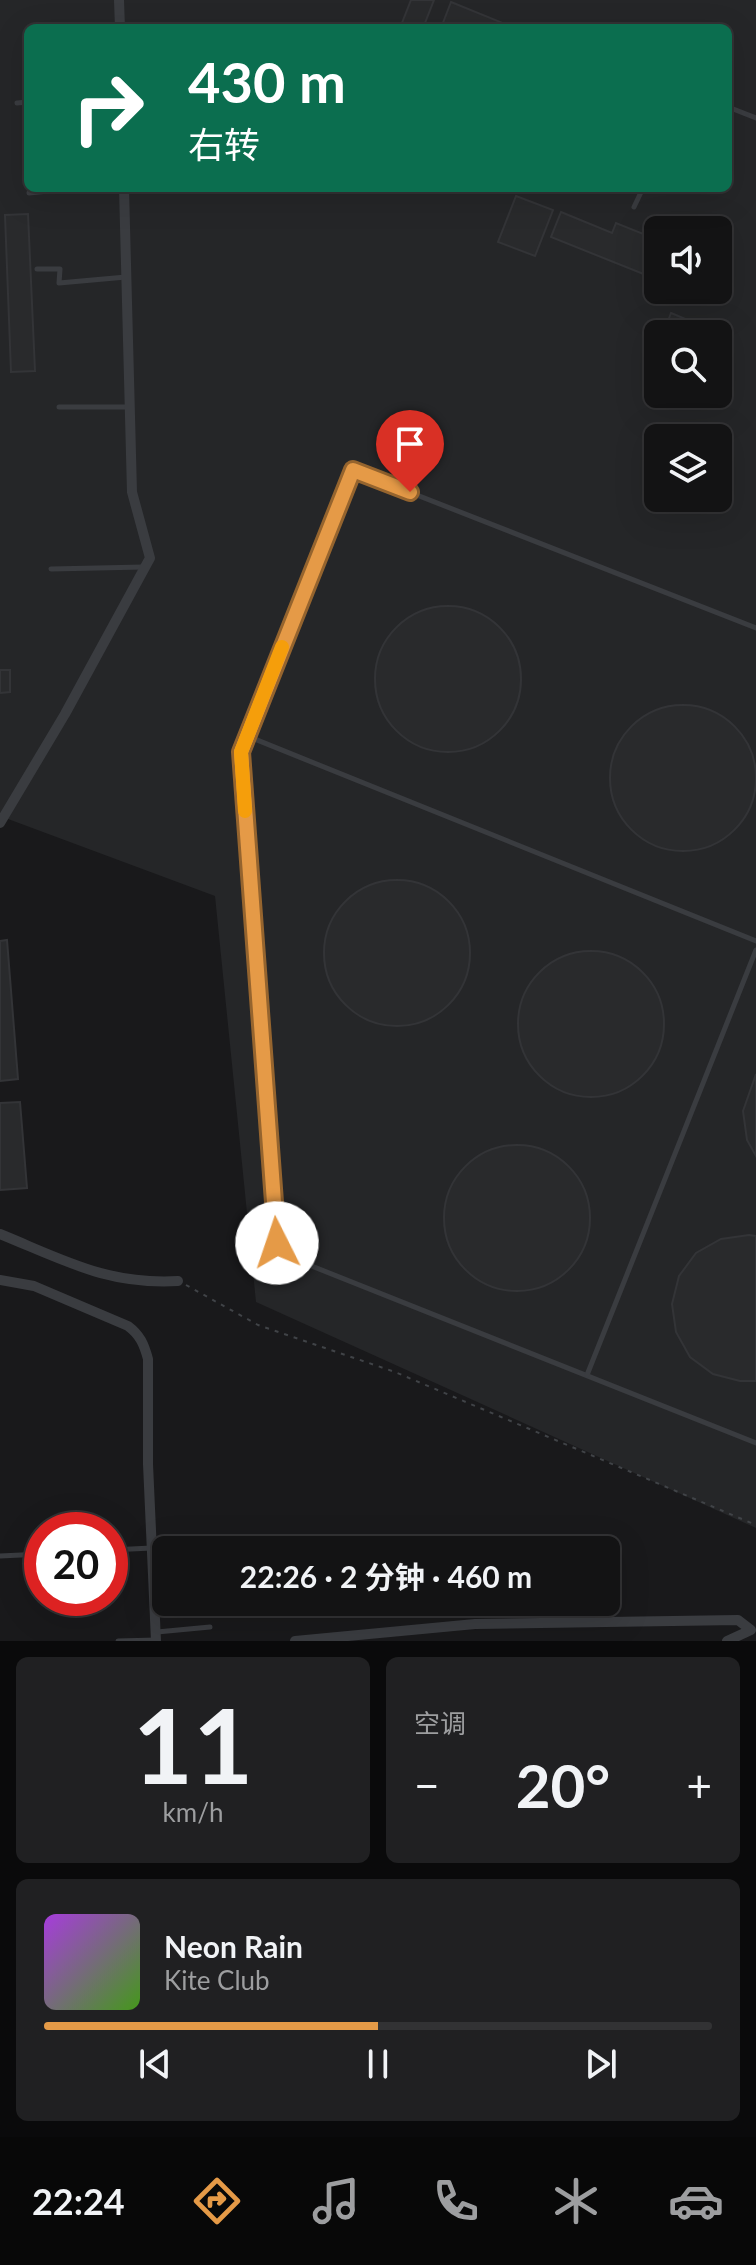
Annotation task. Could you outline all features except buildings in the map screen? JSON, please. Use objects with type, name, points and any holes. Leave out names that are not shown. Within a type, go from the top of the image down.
[{"type":"street","points":[[119,0],[120,24]]},
{"type":"street","points":[[0,823],[65,714],[150,558],[132,492],[124,192]]},
{"type":"street","points":[[0,1234],[98,1275],[144,1283],[178,1281]]},
{"type":"street","points":[[0,1280],[34,1286],[128,1326],[139,1334],[148,1359],[152,1548]]},
{"type":"street","points":[[155,1616],[156,1638]]},
{"type":"street","points":[[295,1641],[490,1623],[738,1620],[751,1630],[727,1641]]},
{"type":"lane","points":[[17,103],[24,102]]},
{"type":"lane","points":[[732,108],[755,116]]},
{"type":"lane","points":[[29,193],[39,192]]},
{"type":"lane","points":[[634,207],[641,192]]},
{"type":"lane","points":[[37,269],[60,269],[59,283],[127,277]]},
{"type":"lane","points":[[59,407],[130,407]]},
{"type":"lane","points":[[756,628],[353,470],[241,752],[277,1243],[284,1255],[756,1443]]},
{"type":"lane","points":[[51,569],[144,567]]},
{"type":"lane","points":[[247,736],[756,941]]},
{"type":"lane","points":[[587,1375],[756,950]]},
{"type":"lane","points":[[128,1549],[152,1548]]},
{"type":"lane","points":[[0,1556],[24,1555]]},
{"type":"lane","points":[[118,1641],[156,1638],[210,1627]]},
{"type":"path","points":[[178,1281],[258,1325],[395,1372],[756,1525]]},
{"type":"shaded area","points":[[0,0],[756,0],[756,1528],[256,1302],[215,896],[0,816]]},
{"type":"slow traffic","points":[[245,811],[241,752],[282,647]]},
{"type":"route","points":[[277,1243],[241,752],[353,470],[410,492]]}]
